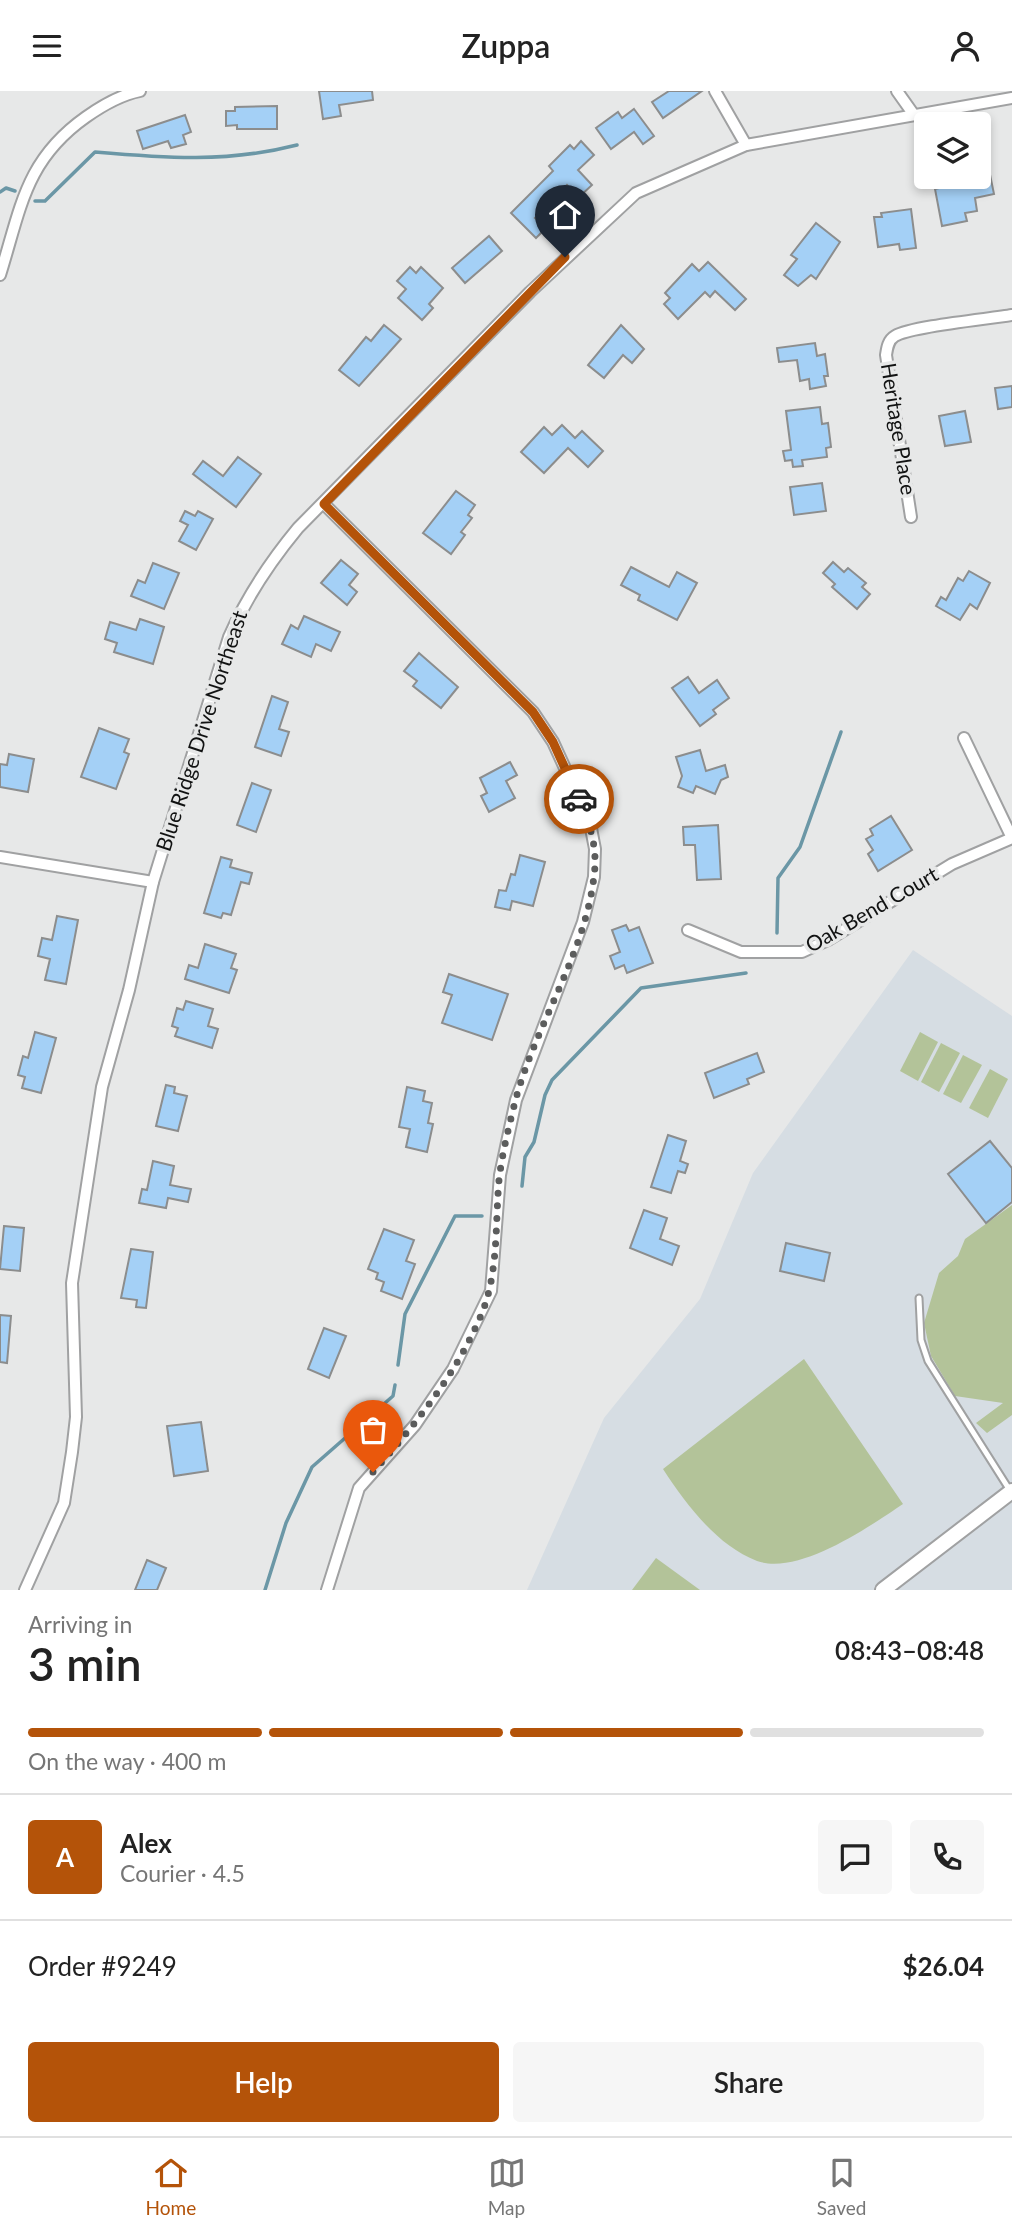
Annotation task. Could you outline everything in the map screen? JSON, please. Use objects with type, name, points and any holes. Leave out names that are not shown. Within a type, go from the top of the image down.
[{"type":"street","points":[[0,275],[29,179],[47,150],[72,127],[103,105],[140,91]]},
{"type":"street","points":[[715,91],[746,145]]},
{"type":"street","points":[[897,91],[914,115]]},
{"type":"street","name":"Blue Ridge Drive Northeast","points":[[931,112],[1012,98]]},
{"type":"street","name":"Blue Ridge Drive Northeast","points":[[25,1590],[64,1503],[76,1417],[72,1283],[94,1128],[153,882],[229,637],[244,601],[265,568],[298,529],[530,292],[636,193],[746,145],[914,115]]},
{"type":"street","name":"Heritage Place","points":[[911,517],[886,355],[888,344],[895,336],[1012,315]]},
{"type":"street","points":[[324,504],[533,712],[553,742],[590,823],[595,849],[594,877],[583,922],[516,1100],[500,1175],[491,1291],[479,1322],[453,1369],[415,1425],[359,1488],[327,1590]]},
{"type":"street","name":"Oak Bend Court","points":[[688,930],[741,952],[802,952],[828,940],[952,864],[1012,838],[964,739]]},
{"type":"street","points":[[0,857],[153,882]]},
{"type":"street","points":[[883,1590],[1011,1492]]},
{"type":"lane","points":[[919,1298],[921,1340],[928,1361],[1011,1492]]},
{"type":"shaded area","points":[[913,950],[1012,1016],[1012,1590],[527,1590],[604,1418],[700,1299],[753,1173]]},
{"type":"green space","points":[[920,1032],[938,1042],[918,1081],[900,1071]]},
{"type":"green space","points":[[941,1043],[960,1053],[939,1092],[921,1082]]},
{"type":"green space","points":[[963,1055],[982,1065],[961,1103],[943,1094]]},
{"type":"green space","points":[[990,1069],[1008,1079],[988,1118],[969,1108]]},
{"type":"green space","points":[[1012,1205],[1012,1415],[987,1433],[976,1423],[1003,1403],[955,1396],[931,1356],[924,1323],[939,1273],[958,1256],[965,1239]]},
{"type":"green space","points":[[804,1359],[903,1504],[853,1536],[813,1555],[793,1562],[774,1564],[757,1561],[728,1545],[715,1534],[692,1509],[663,1469]]},
{"type":"green space","points":[[656,1558],[700,1590],[632,1590]]},
{"type":"building","points":[[319,91],[372,91],[373,100],[339,105],[341,116],[323,119]]},
{"type":"building","points":[[669,91],[702,91],[663,118],[652,102]]},
{"type":"building","points":[[277,106],[277,129],[237,129],[237,125],[226,126],[226,111],[235,111],[235,107]]},
{"type":"building","points":[[634,109],[654,136],[643,144],[634,132],[611,149],[596,128],[618,112],[622,118]]},
{"type":"building","points":[[185,115],[191,132],[183,135],[186,144],[171,148],[168,141],[143,149],[137,131]]},
{"type":"building","points":[[581,141],[594,155],[578,170],[592,185],[579,197],[567,185],[535,218],[546,228],[536,238],[511,213],[553,171],[549,166],[570,145],[574,149]]},
{"type":"building","points":[[991,180],[994,194],[975,198],[977,211],[965,213],[967,221],[942,226],[935,189],[991,189]]},
{"type":"building","points":[[911,209],[916,248],[900,250],[899,244],[878,247],[874,217],[882,217],[881,213]]},
{"type":"building","points":[[816,223],[840,242],[816,279],[811,275],[798,286],[784,275],[797,259],[791,255]]},
{"type":"building","points":[[489,236],[502,251],[465,283],[452,268]]},
{"type":"building","points":[[708,262],[746,299],[735,310],[715,291],[710,297],[705,292],[678,319],[664,304],[670,298],[665,293],[692,264],[699,271]]},
{"type":"building","points":[[410,267],[416,273],[421,267],[443,288],[429,304],[433,308],[422,320],[398,298],[406,289],[397,281]]},
{"type":"building","points":[[384,325],[401,339],[359,386],[339,370],[366,337],[371,341]]},
{"type":"building","points":[[621,325],[644,349],[632,363],[623,355],[604,378],[588,365]]},
{"type":"building","points":[[815,343],[817,356],[825,354],[828,376],[824,376],[826,386],[810,389],[809,379],[800,381],[797,360],[779,362],[777,348]]},
{"type":"building","points":[[1012,386],[1012,407],[998,409],[995,388]]},
{"type":"building","points":[[820,407],[822,424],[828,423],[831,447],[826,448],[827,457],[802,460],[803,466],[793,467],[792,460],[785,461],[783,451],[791,450],[786,411]]},
{"type":"building","points":[[965,411],[971,442],[945,446],[939,416]]},
{"type":"building","points":[[562,425],[575,438],[582,431],[603,451],[588,467],[568,448],[544,473],[521,452],[544,427],[552,435]]},
{"type":"building","points":[[238,457],[261,474],[236,507],[193,474],[203,461],[223,476]]},
{"type":"building","points":[[822,483],[826,511],[794,515],[790,487]]},
{"type":"building","points":[[456,491],[475,505],[468,515],[472,518],[461,532],[465,535],[451,554],[423,533]]},
{"type":"building","points":[[185,511],[195,516],[198,511],[213,519],[196,550],[179,541],[188,525],[180,521]]},
{"type":"building","points":[[341,560],[358,574],[349,585],[357,592],[347,605],[321,583]]},
{"type":"building","points":[[833,562],[844,572],[848,568],[866,583],[862,587],[870,594],[857,609],[832,587],[835,584],[823,573]]},
{"type":"building","points":[[153,563],[179,573],[164,609],[131,596],[138,580],[145,583]]},
{"type":"building","points":[[631,567],[669,587],[677,572],[697,583],[677,620],[638,600],[640,595],[621,585]]},
{"type":"building","points":[[969,571],[990,583],[977,609],[970,604],[960,620],[936,606],[941,597],[946,600],[958,578],[963,581]]},
{"type":"building","points":[[304,616],[340,632],[331,651],[316,644],[311,657],[282,644],[291,625],[298,629]]},
{"type":"building","points":[[140,619],[164,627],[153,664],[114,652],[117,643],[105,639],[110,622],[136,630]]},
{"type":"building","points":[[419,653],[458,687],[441,708],[413,686],[417,681],[404,671]]},
{"type":"building","points":[[688,677],[699,693],[717,680],[729,698],[713,710],[716,714],[700,726],[672,688]]},
{"type":"building","points":[[272,696],[288,702],[279,729],[289,732],[281,756],[255,747]]},
{"type":"building","points":[[99,728],[129,739],[124,752],[129,754],[116,789],[81,777]]},
{"type":"building","points":[[700,750],[706,771],[725,765],[728,777],[721,780],[715,794],[696,786],[693,793],[678,787],[682,776],[676,757]]},
{"type":"building","points":[[9,754],[34,759],[28,792],[0,787],[0,764],[7,765]]},
{"type":"building","points":[[510,762],[517,775],[506,781],[515,798],[489,812],[481,796],[487,793],[480,778]]},
{"type":"building","points":[[252,783],[271,790],[256,832],[237,825]]},
{"type":"building","points":[[891,816],[912,850],[878,871],[868,854],[873,850],[866,839],[873,835],[870,829]]},
{"type":"building","points":[[718,825],[721,879],[697,880],[695,845],[684,845],[683,827]]},
{"type":"building","points":[[520,855],[545,862],[533,906],[512,901],[510,910],[495,907],[499,890],[506,891],[511,874],[515,875]]},
{"type":"building","points":[[221,857],[232,860],[230,867],[252,873],[249,884],[241,882],[231,915],[223,913],[221,918],[204,913]]},
{"type":"building","points":[[57,916],[78,920],[66,984],[45,980],[50,959],[38,956],[42,938],[52,940]]},
{"type":"building","points":[[626,925],[629,931],[639,927],[653,963],[627,973],[624,965],[615,969],[610,956],[620,952],[612,930]]},
{"type":"building","points":[[205,944],[236,954],[231,968],[237,970],[229,993],[185,979],[189,965],[198,968]]},
{"type":"building","points":[[449,974],[508,994],[492,1040],[442,1023],[452,995],[443,992]]},
{"type":"building","points":[[186,1001],[213,1009],[208,1026],[218,1029],[212,1048],[175,1036],[178,1028],[172,1026],[177,1008],[183,1010]]},
{"type":"building","points":[[35,1032],[56,1038],[41,1093],[22,1088],[25,1077],[18,1075],[23,1056],[28,1058]]},
{"type":"building","points":[[757,1053],[764,1072],[747,1079],[749,1084],[714,1098],[705,1073]]},
{"type":"building","points":[[166,1085],[175,1087],[174,1093],[187,1096],[178,1131],[156,1126]]},
{"type":"building","points":[[407,1087],[425,1091],[423,1101],[432,1103],[428,1123],[433,1124],[427,1152],[406,1147],[410,1129],[399,1127]]},
{"type":"building","points":[[668,1135],[686,1141],[680,1161],[688,1164],[685,1173],[678,1171],[671,1193],[651,1187]]},
{"type":"building","points":[[990,1141],[1012,1168],[1012,1202],[986,1223],[948,1174]]},
{"type":"building","points":[[153,1161],[174,1166],[170,1185],[191,1189],[188,1202],[168,1198],[166,1208],[139,1203],[142,1189],[147,1190]]},
{"type":"building","points":[[644,1210],[667,1218],[660,1239],[679,1246],[672,1265],[630,1248]]},
{"type":"building","points":[[4,1226],[24,1228],[20,1271],[0,1269]]},
{"type":"building","points":[[384,1229],[414,1240],[406,1261],[415,1264],[402,1299],[381,1291],[384,1282],[376,1279],[378,1273],[368,1269]]},
{"type":"building","points":[[786,1243],[830,1253],[824,1281],[780,1271]]},
{"type":"building","points":[[131,1249],[153,1252],[146,1308],[136,1307],[137,1300],[121,1298]]},
{"type":"building","points":[[0,1315],[11,1316],[7,1363],[0,1362]]},
{"type":"building","points":[[324,1328],[346,1336],[329,1378],[308,1369]]},
{"type":"building","points":[[201,1422],[208,1471],[174,1476],[167,1426]]},
{"type":"building","points":[[147,1560],[166,1568],[157,1590],[135,1590]]},
{"type":"waterway","points":[[35,201],[45,201],[95,152],[221,157],[297,145]]},
{"type":"waterway","points":[[0,192],[6,188],[15,191]]},
{"type":"waterway","points":[[777,933],[778,878],[800,847],[841,732]]},
{"type":"waterway","points":[[522,1186],[525,1157],[534,1142],[545,1095],[552,1080],[641,988],[746,973]]},
{"type":"waterway","points":[[398,1365],[405,1314],[455,1216],[482,1216]]},
{"type":"waterway","points":[[265,1590],[286,1523],[312,1467],[393,1396],[395,1385]]},
{"type":"way so far","points":[[373,1472],[415,1425],[453,1369],[479,1322],[491,1291],[500,1175],[516,1100],[583,922],[594,877],[595,849],[590,823],[579,799]]},
{"type":"route","points":[[565,257],[324,504],[533,712],[553,742],[579,799]]}]
